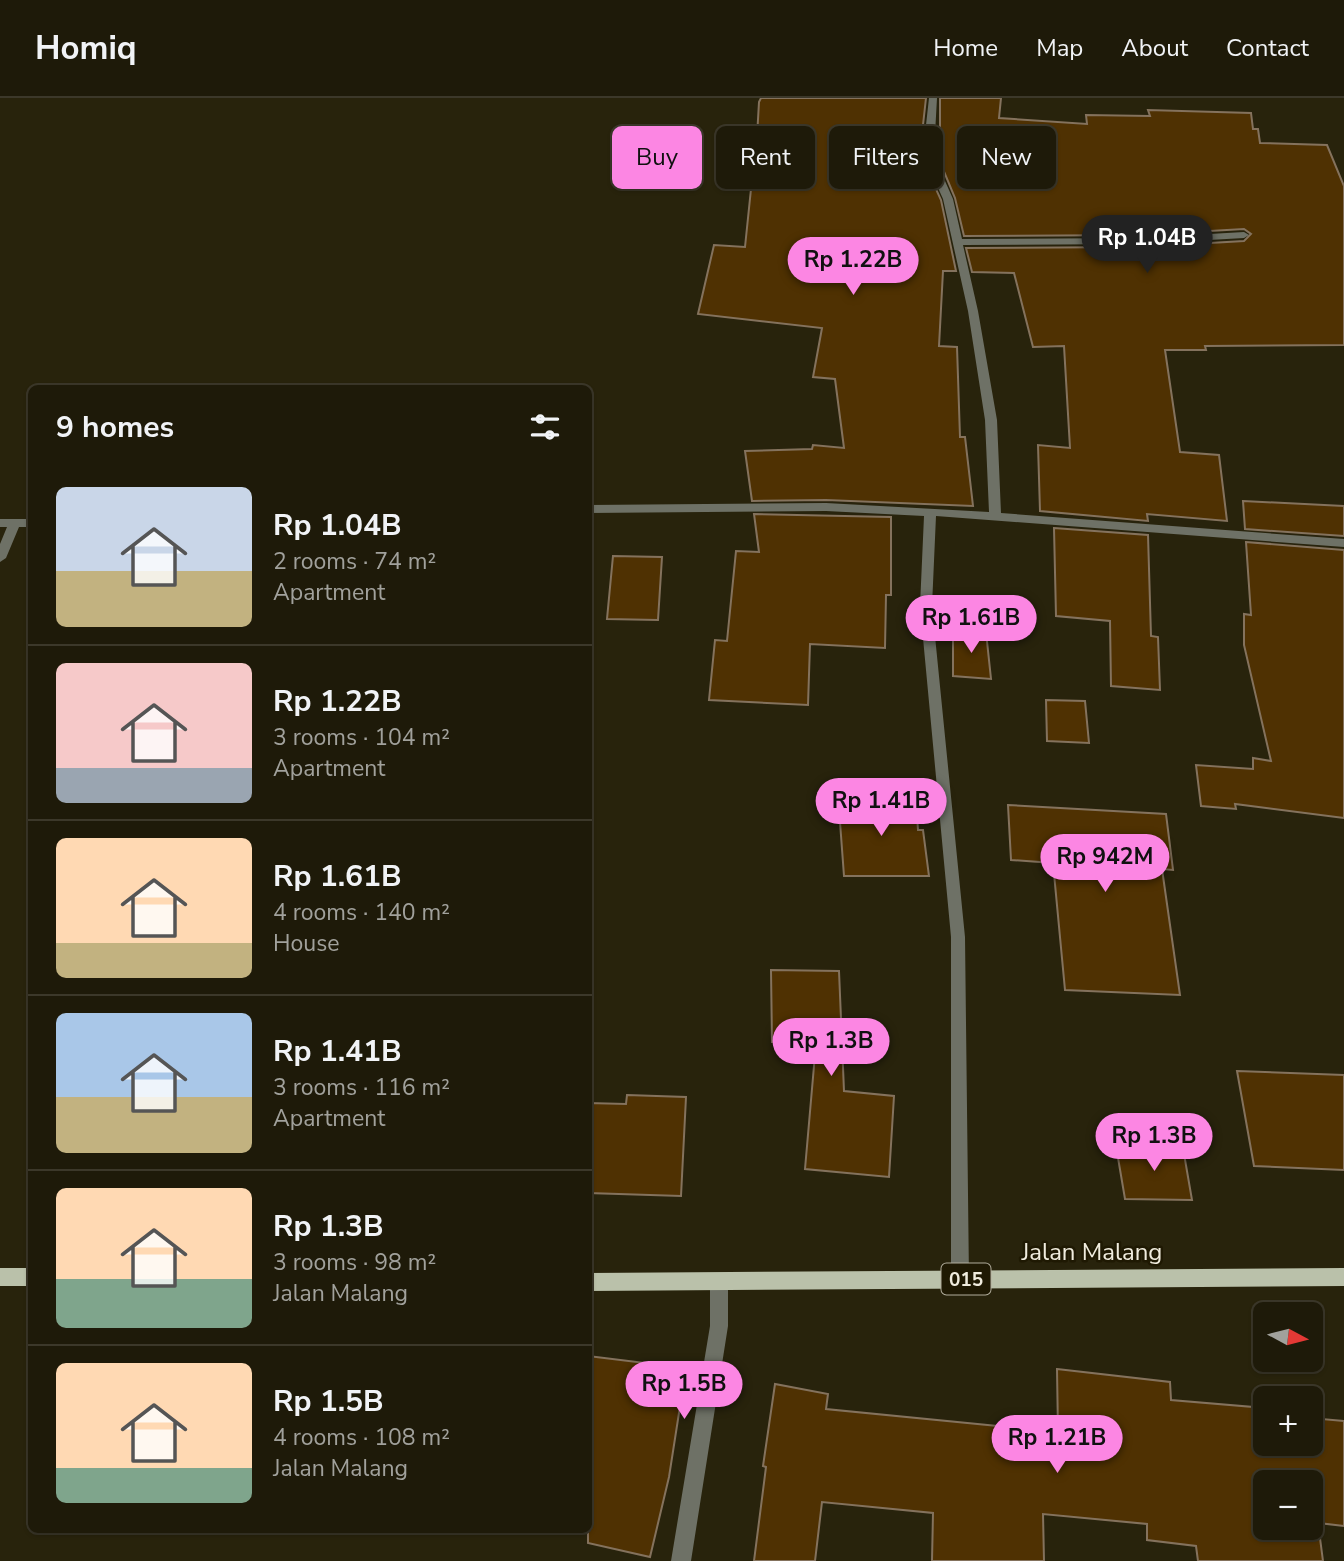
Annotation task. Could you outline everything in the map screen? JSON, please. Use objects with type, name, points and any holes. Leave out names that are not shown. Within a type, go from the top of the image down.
[{"type":"main road","points":[[0,1277],[28,1277]]},
{"type":"main road","name":"Jalan Malang","points":[[592,1282],[1344,1277]]},
{"type":"street","points":[[933,98],[930,134],[932,163],[948,199],[973,311],[991,420],[996,516]]},
{"type":"street","points":[[957,242],[1140,241],[1244,235]]},
{"type":"street","points":[[592,509],[826,507],[996,516],[1344,543]]},
{"type":"street","points":[[930,513],[926,606],[958,937],[960,1279]]},
{"type":"street","points":[[0,523],[28,523]]},
{"type":"street","points":[[0,558],[15,523]]},
{"type":"street","points":[[681,1561],[719,1326],[719,1283]]},
{"type":"building","points":[[761,98],[926,98],[923,126],[829,126],[829,189],[936,189],[941,200],[956,271],[943,271],[939,346],[957,347],[960,437],[965,437],[973,506],[826,500],[752,501],[745,451],[812,449],[813,445],[844,448],[835,379],[813,377],[822,328],[698,314],[714,245],[745,247],[751,189],[815,189],[815,126],[758,126]]},
{"type":"building","points":[[940,98],[1001,98],[999,118],[1087,124],[1086,115],[1150,116],[1148,110],[1251,113],[1253,129],[1258,129],[1260,143],[1327,145],[1344,186],[1344,345],[1205,346],[1206,350],[1165,350],[1180,452],[1219,455],[1227,521],[1147,514],[1148,521],[1040,511],[1038,445],[1070,448],[1064,346],[1033,347],[1014,273],[972,272],[966,248],[1140,247],[1244,241],[1251,234],[1244,229],[1140,235],[964,236],[955,198],[943,169],[943,126],[940,126]]},
{"type":"building","points":[[1243,501],[1344,506],[1344,536],[1245,529]]},
{"type":"building","points":[[754,514],[891,517],[891,595],[886,595],[885,648],[810,644],[808,705],[709,700],[715,640],[727,641],[736,551],[759,552]]},
{"type":"building","points":[[1054,528],[1148,535],[1151,636],[1158,637],[1160,690],[1111,686],[1110,621],[1056,616]]},
{"type":"building","points":[[1246,542],[1344,550],[1344,818],[1235,804],[1236,809],[1201,806],[1196,765],[1253,769],[1253,758],[1271,761],[1244,645],[1244,614],[1251,615]]},
{"type":"building","points":[[613,556],[662,557],[658,620],[607,619]]},
{"type":"building","points":[[953,630],[986,632],[991,679],[953,676]]},
{"type":"building","points":[[1046,700],[1085,701],[1089,743],[1047,741]]},
{"type":"building","points":[[838,795],[916,800],[918,830],[923,830],[929,876],[844,876]]},
{"type":"building","points":[[1008,805],[1166,814],[1173,870],[1162,869],[1180,995],[1065,990],[1053,863],[1011,860]]},
{"type":"building","points":[[771,970],[839,971],[844,1091],[894,1096],[889,1177],[805,1169],[816,1043],[772,1042]]},
{"type":"building","points":[[1237,1071],[1344,1075],[1344,1170],[1254,1166]]},
{"type":"building","points":[[627,1095],[686,1097],[681,1196],[592,1193],[592,1103],[626,1104]]},
{"type":"building","points":[[1116,1146],[1183,1148],[1192,1200],[1125,1199]]},
{"type":"building","points":[[592,1356],[686,1368],[669,1477],[650,1557],[588,1543],[588,1533],[592,1533]]},
{"type":"building","points":[[1057,1369],[1170,1382],[1171,1400],[1253,1407],[1253,1456],[1323,1456],[1323,1419],[1344,1421],[1344,1526],[1323,1524],[1323,1470],[1253,1470],[1253,1540],[1320,1540],[1323,1561],[1198,1561],[1196,1546],[1147,1540],[1147,1524],[1043,1514],[1044,1561],[932,1561],[933,1513],[822,1502],[815,1561],[754,1561],[766,1467],[763,1466],[775,1384],[828,1394],[826,1409],[1058,1432]]}]
